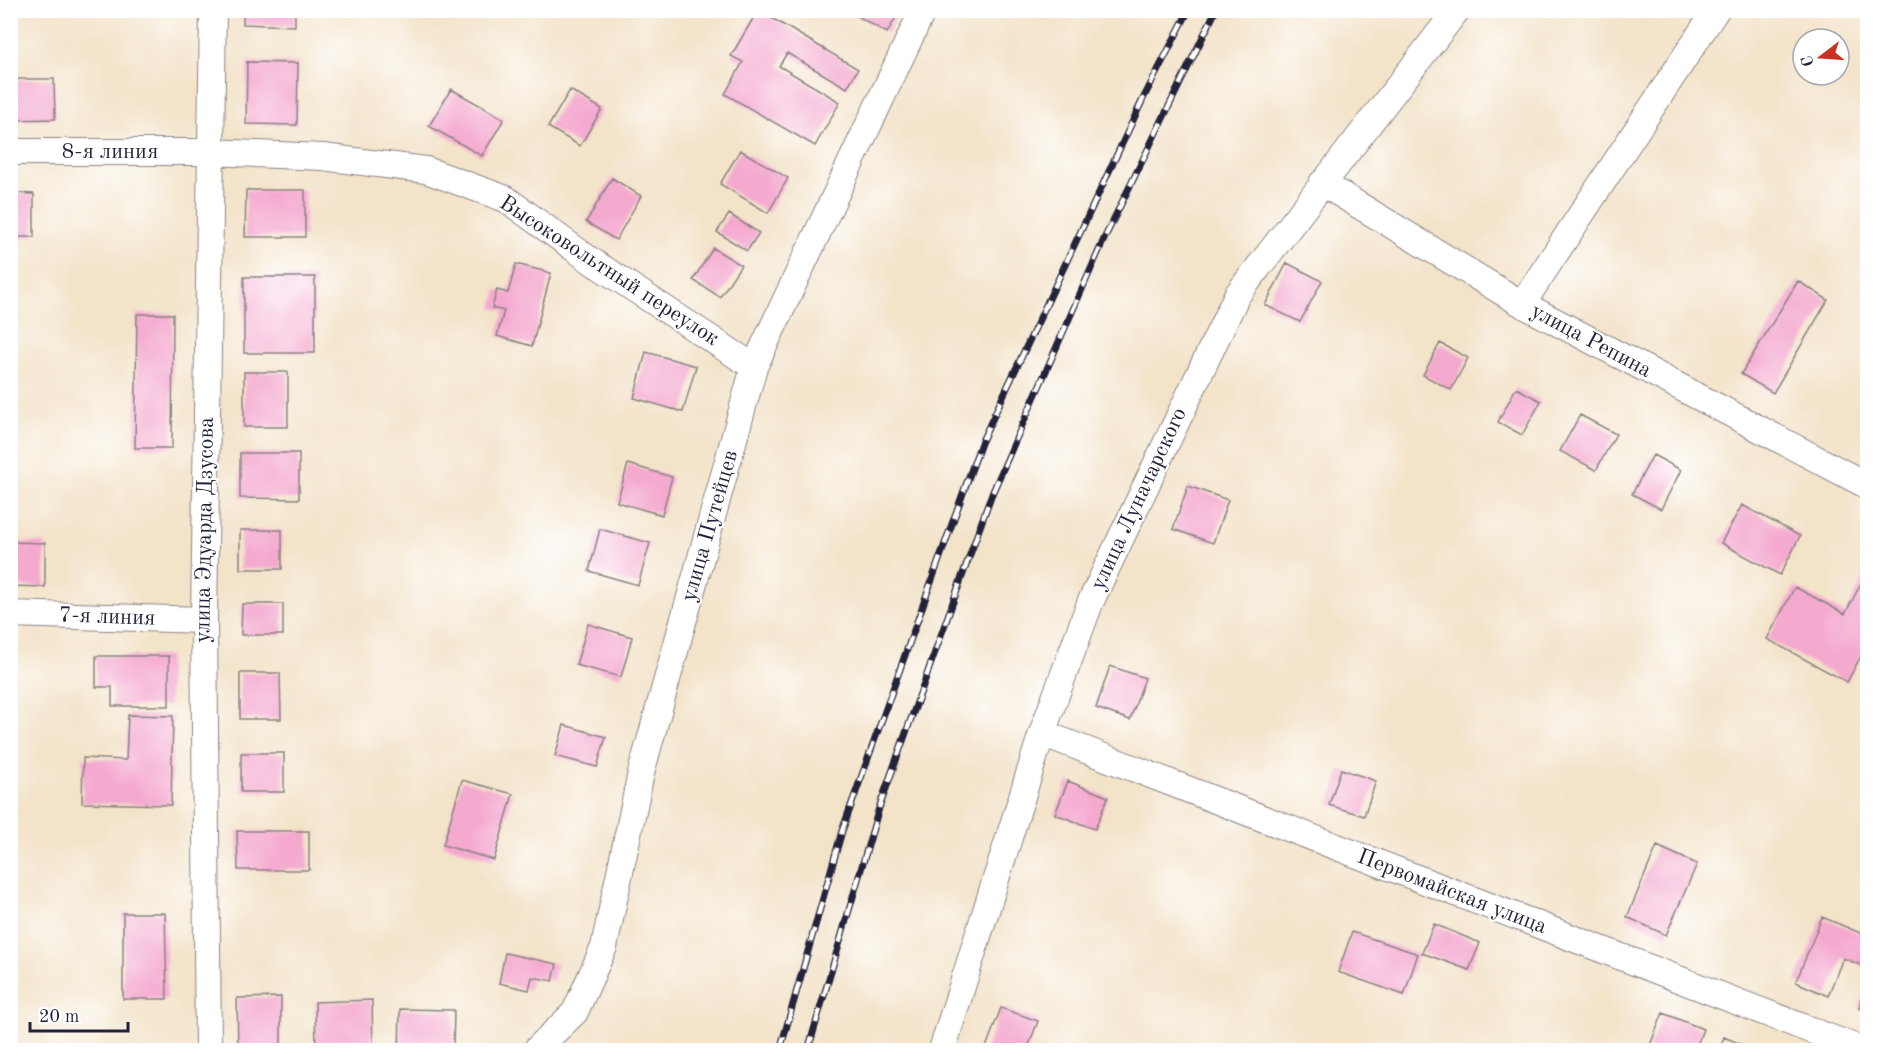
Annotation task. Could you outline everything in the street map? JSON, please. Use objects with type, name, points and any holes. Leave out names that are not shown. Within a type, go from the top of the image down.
[{"type":"street","name":"улица Эдуарда Дзусова","points":[[208,1050],[204,620],[213,10]]},
{"type":"street","name":"улица Путейцев","points":[[536,1050],[574,1012],[604,947],[641,773],[754,367],[923,10]]},
{"type":"street","name":"улица Луначарского","points":[[942,1050],[1042,733],[1090,603],[1237,295],[1457,10]]},
{"type":"street","points":[[1522,304],[1716,10]]},
{"type":"street","name":"8-я линия","points":[[10,152],[210,152]]},
{"type":"street","name":"Высоковольтный переулок","points":[[210,152],[323,157],[426,170],[507,199],[590,260],[754,367]]},
{"type":"street","name":"улица Репина","points":[[1322,183],[1522,304],[1868,486]]},
{"type":"street","name":"7-я линия","points":[[10,614],[204,620]]},
{"type":"street","name":"Первомайская улица","points":[[1042,733],[1862,1050]]},
{"type":"building","points":[[243,10],[295,10],[295,26],[243,24]]},
{"type":"building","points":[[758,10],[858,69],[847,88],[787,53],[779,66],[840,102],[815,146],[725,94],[743,62],[731,56]]},
{"type":"building","points":[[847,10],[900,10],[887,33]]},
{"type":"building","points":[[247,62],[298,63],[297,125],[246,124]]},
{"type":"building","points":[[10,79],[54,79],[55,119],[10,120]]},
{"type":"building","points":[[451,89],[504,119],[482,156],[429,126]]},
{"type":"building","points":[[570,90],[602,109],[580,146],[548,127]]},
{"type":"building","points":[[740,150],[788,178],[768,213],[720,184]]},
{"type":"building","points":[[612,178],[641,196],[616,240],[586,222]]},
{"type":"building","points":[[246,190],[305,190],[305,237],[245,237]]},
{"type":"building","points":[[10,193],[34,194],[34,237],[10,237]]},
{"type":"building","points":[[729,214],[759,233],[747,251],[717,232]]},
{"type":"building","points":[[713,248],[741,265],[720,297],[693,280]]},
{"type":"building","points":[[1287,263],[1322,281],[1300,322],[1265,305]]},
{"type":"building","points":[[516,264],[551,273],[532,346],[497,336],[504,311],[492,308],[497,290],[508,293]]},
{"type":"building","points":[[244,277],[315,277],[315,353],[244,353]]},
{"type":"building","points":[[1798,281],[1828,300],[1773,393],[1741,374]]},
{"type":"building","points":[[137,314],[173,314],[172,448],[135,448]]},
{"type":"building","points":[[1440,343],[1468,358],[1451,390],[1423,375]]},
{"type":"building","points":[[646,352],[696,366],[683,412],[634,398]]},
{"type":"building","points":[[244,372],[288,372],[288,427],[244,427]]},
{"type":"building","points":[[1516,388],[1541,401],[1522,435],[1498,422]]},
{"type":"building","points":[[1580,415],[1616,434],[1596,470],[1560,451]]},
{"type":"building","points":[[240,453],[299,453],[299,499],[240,498]]},
{"type":"building","points":[[1653,455],[1681,470],[1661,509],[1632,494]]},
{"type":"building","points":[[628,464],[672,477],[662,515],[617,502]]},
{"type":"building","points":[[1188,486],[1228,500],[1213,543],[1173,529]]},
{"type":"building","points":[[1742,505],[1800,536],[1780,575],[1721,543]]},
{"type":"building","points":[[600,529],[650,543],[638,585],[589,571]]},
{"type":"building","points":[[240,530],[282,530],[282,569],[240,569]]},
{"type":"building","points":[[10,542],[45,543],[45,587],[10,586]]},
{"type":"building","points":[[1868,570],[1868,643],[1847,682],[1767,639],[1795,587],[1845,614]]},
{"type":"building","points":[[242,604],[283,604],[283,635],[241,635]]},
{"type":"building","points":[[588,624],[632,637],[621,677],[576,665]]},
{"type":"building","points":[[96,656],[169,656],[169,706],[112,706],[112,687],[96,687]]},
{"type":"building","points":[[1110,666],[1145,678],[1130,720],[1096,708]]},
{"type":"building","points":[[240,673],[280,673],[281,719],[240,719]]},
{"type":"building","points":[[128,715],[173,716],[171,805],[82,803],[83,758],[126,760]]},
{"type":"building","points":[[564,725],[606,737],[597,767],[555,756]]},
{"type":"building","points":[[241,753],[284,753],[284,792],[241,792]]},
{"type":"building","points":[[1341,769],[1376,781],[1364,816],[1329,805]]},
{"type":"building","points":[[462,780],[513,794],[494,860],[443,845]]},
{"type":"building","points":[[1068,781],[1108,797],[1095,829],[1055,814]]},
{"type":"building","points":[[237,831],[309,831],[309,870],[238,870]]},
{"type":"building","points":[[1657,846],[1697,864],[1666,935],[1627,917]]},
{"type":"building","points":[[123,913],[165,913],[167,999],[123,999]]},
{"type":"building","points":[[1822,917],[1868,936],[1868,968],[1843,958],[1828,996],[1796,982]]},
{"type":"building","points":[[1434,924],[1480,943],[1469,970],[1422,953]]},
{"type":"building","points":[[1352,932],[1418,954],[1404,995],[1338,972]]},
{"type":"building","points":[[505,953],[557,964],[553,981],[532,977],[529,990],[499,983]]},
{"type":"building","points":[[1868,986],[1868,1011],[1859,1008]]},
{"type":"building","points":[[281,997],[281,1049],[238,1049],[237,998]]},
{"type":"building","points":[[372,1000],[373,1050],[316,1050],[315,1002]]},
{"type":"building","points":[[1001,1008],[1038,1021],[1027,1050],[985,1050]]},
{"type":"building","points":[[400,1009],[454,1010],[453,1050],[399,1050]]},
{"type":"building","points":[[1663,1013],[1703,1029],[1697,1045],[1712,1050],[1648,1050]]},
{"type":"building","points":[[1724,1037],[1750,1048],[1749,1050],[1719,1050]]},
{"type":"railway","points":[[780,1050],[842,831],[981,443],[1144,97],[1189,10]]},
{"type":"railway","points":[[808,1050],[879,808],[991,496],[1105,237],[1216,10]]}]
